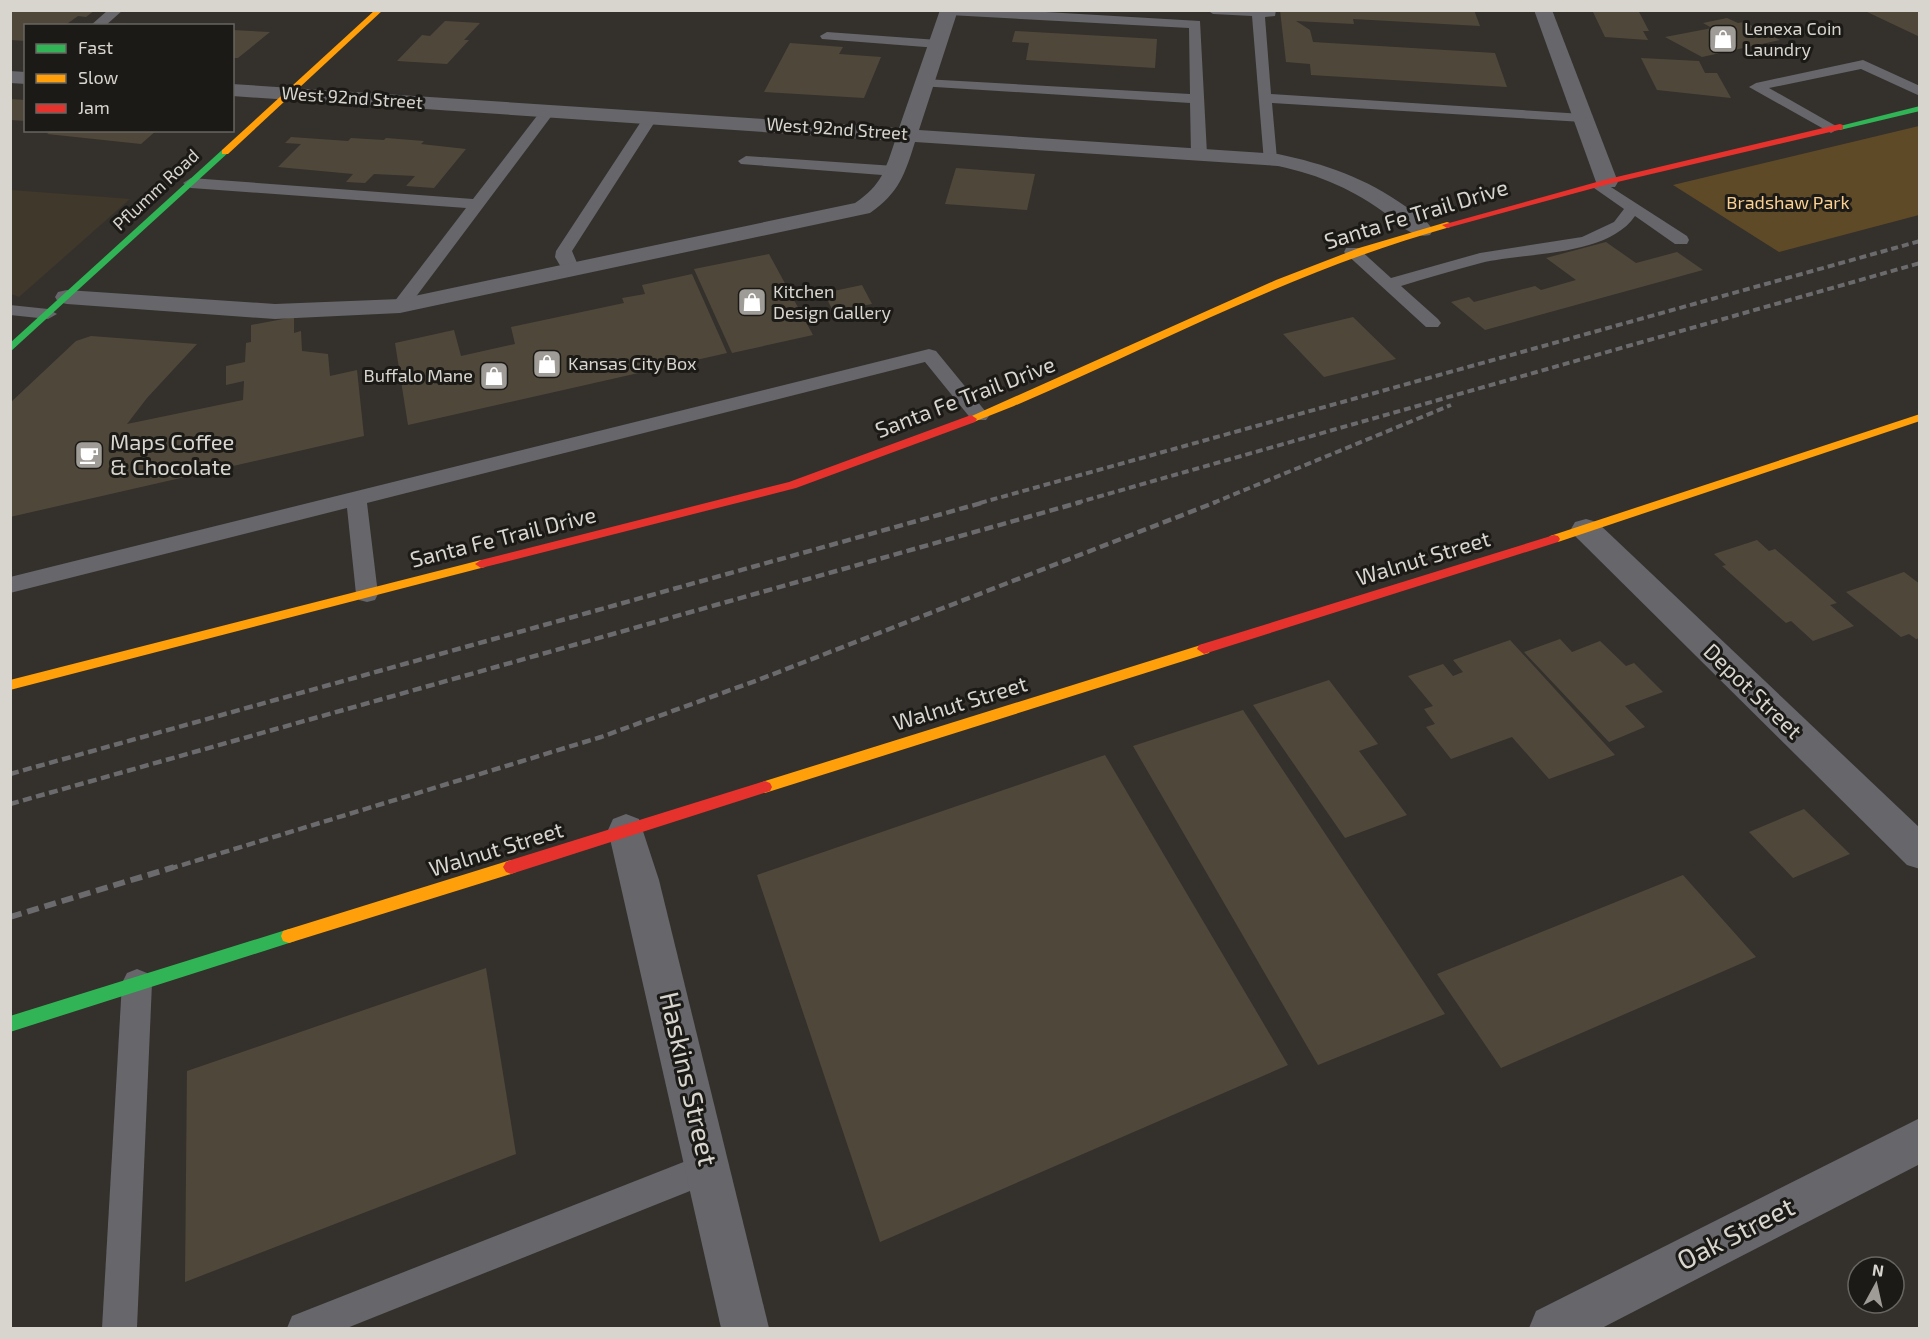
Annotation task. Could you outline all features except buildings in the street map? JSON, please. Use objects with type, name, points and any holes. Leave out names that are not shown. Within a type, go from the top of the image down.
[{"type":"main road","name":"Pflumm Road","points":[[10,349],[380,10]]},
{"type":"main road","name":"Santa Fe Trail Drive","points":[[10,685],[792,485],[980,416],[1086,371],[1278,282],[1352,252],[1422,230],[1603,183],[1920,108]]},
{"type":"main road","name":"Walnut Street","points":[[10,1024],[1586,529],[1920,417]]},
{"type":"street","points":[[1543,10],[1583,118],[1603,183]]},
{"type":"street","points":[[67,297],[181,308],[289,312],[360,311],[400,306],[862,208],[886,190],[949,11]]},
{"type":"street","name":"West 92nd Street","points":[[234,90],[1269,159],[1317,167],[1348,178],[1377,195],[1422,230]]},
{"type":"street","name":"Depot Street","points":[[1586,529],[1920,853]]},
{"type":"street","name":"Haskins Street","points":[[626,830],[709,1168],[745,1329]]},
{"type":"street","name":"Oak Street","points":[[1553,1329],[1920,1140]]},
{"type":"lane","points":[[99,24],[117,10]]},
{"type":"lane","points":[[1213,10],[1264,12],[1264,98],[1269,159]]},
{"type":"lane","points":[[949,11],[1195,24],[1198,154]]},
{"type":"lane","points":[[827,36],[938,44]]},
{"type":"lane","points":[[1831,129],[1756,87],[1863,64],[1920,92]]},
{"type":"lane","points":[[924,83],[1197,99]]},
{"type":"lane","points":[[1264,98],[1583,118]]},
{"type":"lane","points":[[400,306],[548,111]]},
{"type":"lane","points":[[571,270],[564,257],[564,250],[651,117]]},
{"type":"lane","points":[[746,161],[894,171]]},
{"type":"lane","points":[[191,183],[478,204]]},
{"type":"lane","points":[[1603,183],[1681,240]]},
{"type":"lane","points":[[1388,284],[1480,258],[1586,241],[1620,226],[1633,207]]},
{"type":"lane","points":[[1352,252],[1432,323]]},
{"type":"lane","points":[[10,310],[48,314]]},
{"type":"lane","points":[[10,585],[929,355],[980,416]]},
{"type":"lane","points":[[356,498],[367,594]]},
{"type":"lane","points":[[119,1329],[137,984]]},
{"type":"lane","points":[[304,1329],[709,1168]]},
{"type":"shaded area","points":[[11,190],[130,199],[19,297],[11,294]]},
{"type":"green space","name":"Bradshaw Park","points":[[1919,126],[1919,215],[1779,252],[1673,185]]},
{"type":"railway","points":[[980,503],[1920,241]]},
{"type":"railway","points":[[1076,503],[1920,263]]},
{"type":"railway","points":[[1213,503],[1451,405]]},
{"type":"railway","points":[[10,774],[985,502]]},
{"type":"railway","points":[[10,804],[1081,502]]},
{"type":"railway","points":[[169,869],[601,737],[758,680],[1216,502]]},
{"type":"railway","points":[[10,917],[174,867]]},
{"type":"traffic: fast","points":[[1840,127],[1920,108]]},
{"type":"traffic: fast","points":[[10,349],[225,152]]},
{"type":"traffic: fast","points":[[10,1024],[289,936]]},
{"type":"traffic: slow","points":[[225,152],[380,10]]},
{"type":"traffic: slow","points":[[971,419],[1049,387],[1240,299],[1300,274],[1362,250],[1447,225]]},
{"type":"traffic: slow","points":[[1554,539],[1920,417]]},
{"type":"traffic: slow","points":[[10,685],[481,564]]},
{"type":"traffic: slow","points":[[765,787],[1204,649]]},
{"type":"traffic: slow","points":[[289,936],[511,867]]},
{"type":"traffic: jam","points":[[1447,225],[1607,182],[1840,127]]},
{"type":"traffic: jam","points":[[481,564],[792,485],[971,419]]},
{"type":"traffic: jam","points":[[1204,649],[1554,539]]},
{"type":"traffic: jam","points":[[511,867],[765,787]]},
{"type":"place","name":"Lenexa Coin Laundry","points":[[1723,39]]},
{"type":"place","name":"Kitchen Design Gallery","points":[[752,302]]},
{"type":"place","name":"Kansas City Box","points":[[547,364]]},
{"type":"place","name":"Buffalo Mane","points":[[494,376]]},
{"type":"place","name":"Maps Coffee & Chocolate","points":[[89,455]]}]
